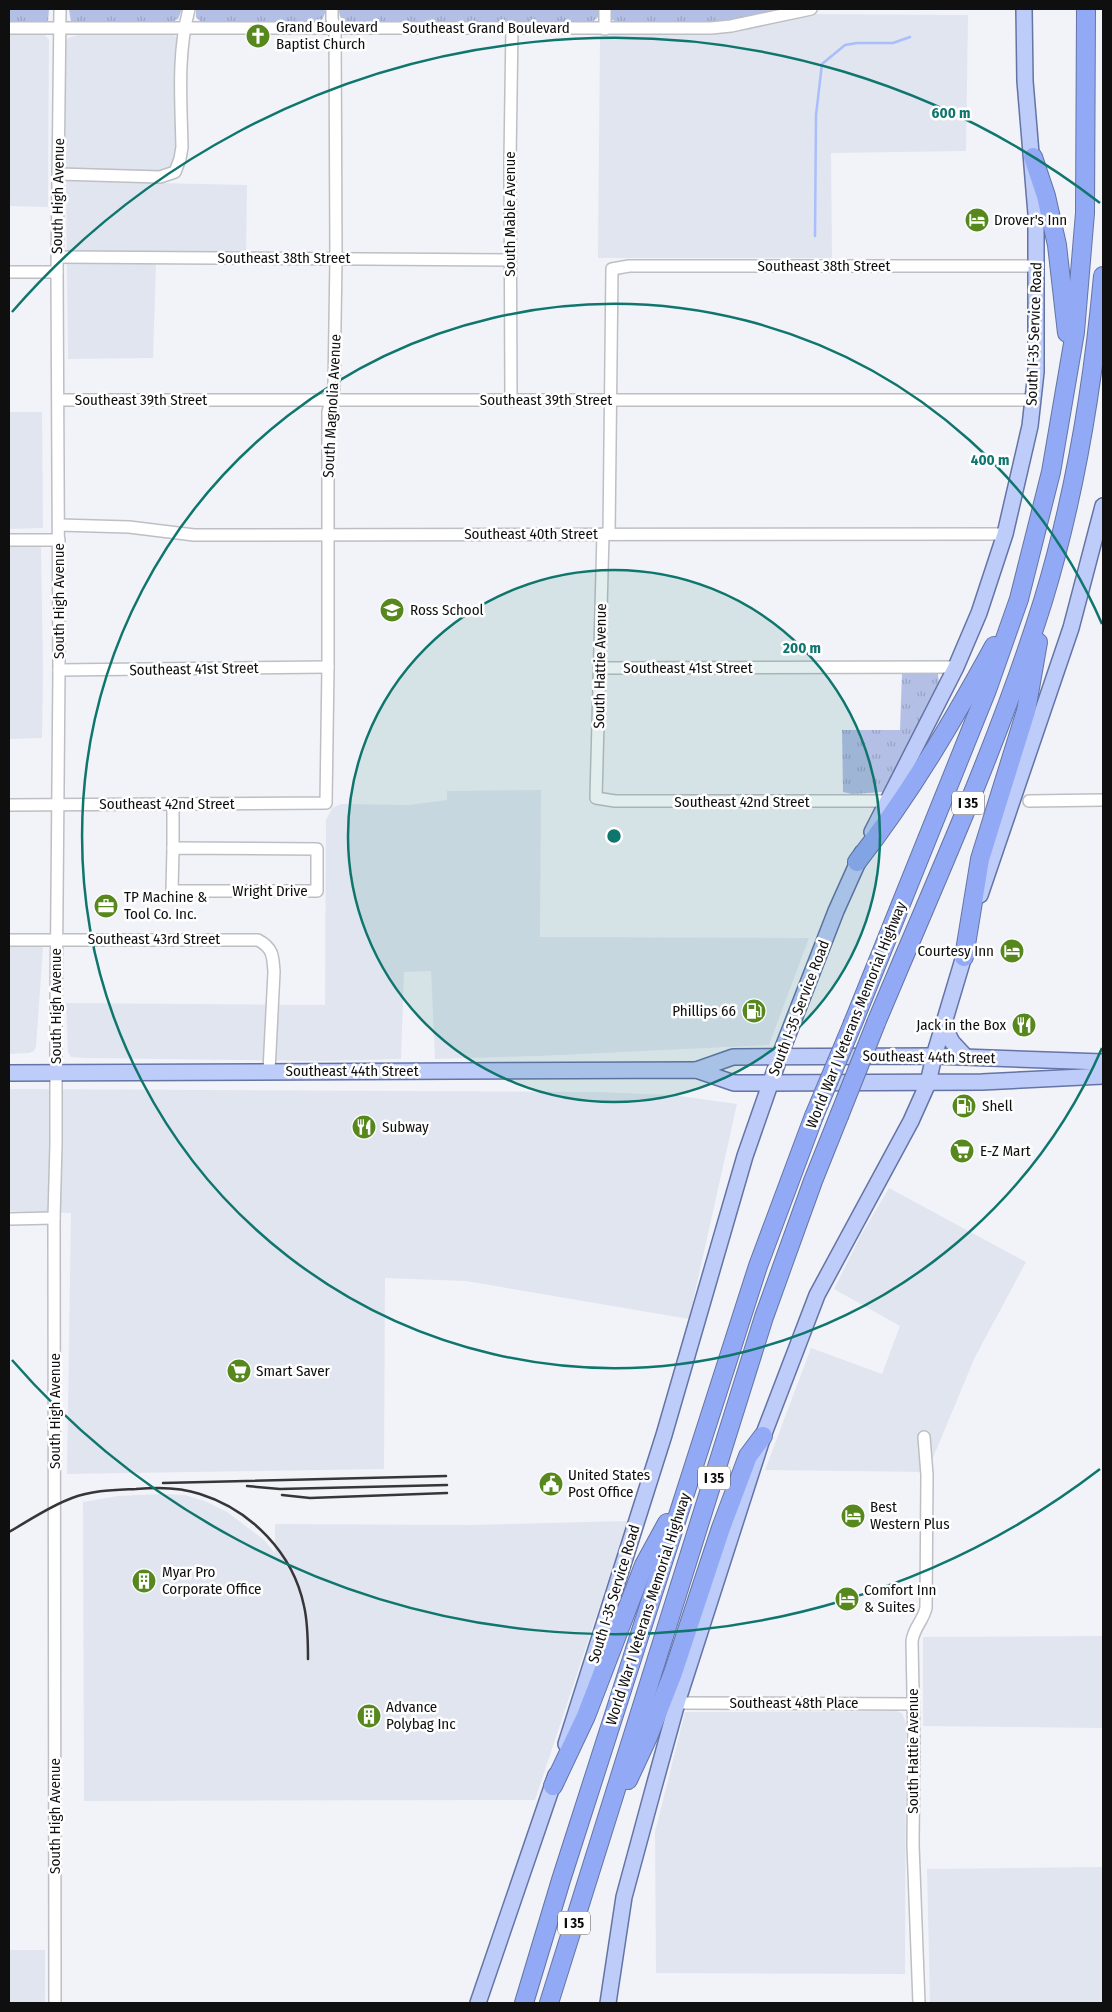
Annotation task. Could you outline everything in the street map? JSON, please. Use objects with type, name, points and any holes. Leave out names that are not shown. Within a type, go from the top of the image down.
[{"type":"highway","name":"World War I Veterans Memorial Highway","points":[[524,2003],[758,1266],[814,1116],[988,690],[1019,599],[1052,472],[1075,332],[1085,213],[1086,9]]},
{"type":"highway","points":[[1033,157],[1046,196],[1057,246],[1071,362]]},
{"type":"highway","name":"World War I Veterans Memorial Highway","points":[[549,2003],[764,1317],[813,1181],[993,740],[1029,642],[1049,578],[1081,443],[1097,349],[1103,276]]},
{"type":"highway","points":[[1097,349],[1103,329]]},
{"type":"highway","points":[[964,957],[980,859],[1026,711],[1049,578]]},
{"type":"highway","points":[[857,862],[891,818],[951,724],[1019,599]]},
{"type":"highway","points":[[598,1844],[648,1738],[748,1456],[763,1436]]},
{"type":"highway","points":[[552,1786],[586,1716],[644,1565],[686,1490]]},
{"type":"main road","name":"South I-35 Service Road","points":[[478,2003],[552,1786],[664,1435],[759,1112],[836,911],[857,862],[956,667],[979,613],[1005,534],[1030,426],[1034,400],[1037,266],[1036,214],[1033,157],[1025,80],[1024,9]]},
{"type":"main road","points":[[608,2003],[624,1897],[677,1703],[763,1436],[816,1295],[912,1119],[928,1082],[980,894],[1070,628],[1101,529],[1103,506]]},
{"type":"main road","points":[[943,1024],[952,1042],[965,1056]]},
{"type":"main road","name":"Southeast 44th Street","points":[[696,1070],[733,1057],[965,1056],[1103,1062]]},
{"type":"main road","name":"Southeast 44th Street","points":[[9,1073],[696,1070],[734,1083],[928,1082],[1103,1076]]},
{"type":"main road","points":[[734,1083],[747,1089],[752,1094],[759,1112]]},
{"type":"street","name":"South High Avenue","points":[[55,2003],[54,1218],[59,670],[57,272],[60,9]]},
{"type":"street","points":[[59,174],[160,177],[175,172],[182,147],[180,64],[184,28],[189,9]]},
{"type":"street","name":"South Magnolia Avenue","points":[[326,803],[328,412],[334,388],[336,258],[335,27],[332,19],[332,9]]},
{"type":"street","points":[[605,9],[605,29]]},
{"type":"street","name":"Southeast Grand Boulevard","points":[[9,28],[711,28],[731,26],[811,9]]},
{"type":"street","name":"South Mable Avenue","points":[[511,401],[512,27]]},
{"type":"street","name":"Southeast 38th Street","points":[[58,257],[510,260]]},
{"type":"street","name":"Southeast 38th Street","points":[[612,269],[629,266],[1037,266]]},
{"type":"street","name":"South Hattie Avenue","points":[[596,798],[606,534],[612,269]]},
{"type":"street","points":[[9,272],[57,272]]},
{"type":"street","name":"Southeast 39th Street","points":[[59,400],[1034,400]]},
{"type":"street","name":"Southeast 40th Street","points":[[59,525],[129,528],[194,535],[1005,534]]},
{"type":"street","points":[[9,540],[59,540]]},
{"type":"street","name":"Southeast 41st Street","points":[[600,668],[956,667]]},
{"type":"street","name":"Southeast 41st Street","points":[[59,670],[328,668]]},
{"type":"street","name":"Southeast 42nd Street","points":[[596,798],[615,802],[888,802]]},
{"type":"street","points":[[1029,801],[1103,800]]},
{"type":"street","name":"Southeast 42nd Street","points":[[9,805],[326,803]]},
{"type":"street","name":"Wright Drive","points":[[173,804],[172,891],[317,891],[317,849],[173,848]]},
{"type":"street","name":"Southeast 43rd Street","points":[[9,940],[258,940],[268,946],[273,958],[269,1071]]},
{"type":"street","points":[[9,1218],[54,1218]]},
{"type":"street","name":"South Hattie Avenue","points":[[919,2003],[913,1845],[914,1744],[912,1704],[913,1630],[923,1619],[926,1608],[927,1502],[924,1437]]},
{"type":"street","name":"Southeast 48th Place","points":[[677,1703],[912,1704]]},
{"type":"shaded area","points":[[810,14],[968,15],[966,151],[831,153],[832,258],[598,258],[600,34],[728,32]]},
{"type":"shaded area","points":[[9,33],[44,34],[49,40],[48,207],[9,206]]},
{"type":"shaded area","points":[[171,33],[178,38],[178,148],[175,163],[167,170],[158,171],[66,170],[65,44],[68,38],[82,34]]},
{"type":"shaded area","points":[[66,181],[247,185],[246,265],[156,263],[153,358],[68,359]]},
{"type":"shaded area","points":[[9,412],[42,412],[43,528],[9,529]]},
{"type":"shaded area","points":[[9,547],[41,547],[42,738],[9,739]]},
{"type":"shaded area","points":[[541,790],[540,937],[809,938],[769,1045],[435,1059],[431,971],[404,972],[401,1059],[324,1061],[84,1058],[71,1057],[68,1052],[66,1003],[325,1005],[326,820],[332,808],[341,804],[409,805],[447,800],[447,791]]},
{"type":"shaded area","points":[[37,944],[43,948],[36,1047],[34,1051],[29,1053],[9,1054],[9,945]]},
{"type":"shaded area","points":[[9,1089],[599,1092],[672,1095],[737,1104],[689,1319],[466,1281],[385,1278],[384,1469],[67,1474],[71,1213],[9,1211]]},
{"type":"shaded area","points":[[889,1188],[1026,1262],[975,1357],[927,1472],[765,1470],[811,1348],[882,1374],[900,1326],[834,1289],[861,1235]]},
{"type":"shaded area","points":[[185,1495],[207,1502],[227,1512],[263,1539],[275,1553],[275,1524],[471,1525],[628,1521],[535,1800],[84,1801],[83,1502],[118,1496]]},
{"type":"shaded area","points":[[1103,1636],[1103,1728],[923,1726],[923,1637]]},
{"type":"shaded area","points":[[896,1711],[902,1713],[906,1723],[905,1974],[656,1973],[655,1832],[685,1712]]},
{"type":"shaded area","points":[[1103,1867],[1103,2003],[930,2003],[927,1869]]},
{"type":"shaded area","points":[[9,1950],[45,1950],[45,2003],[9,2003]]},
{"type":"green space","points":[[9,9],[49,9],[48,22],[9,24]]},
{"type":"green space","points":[[69,9],[182,9],[178,19],[170,23],[80,24],[71,22]]},
{"type":"green space","points":[[196,9],[327,9],[321,22],[315,24],[202,23],[196,17]]},
{"type":"green space","points":[[339,9],[598,9],[598,17],[590,24],[354,25],[343,20]]},
{"type":"green space","points":[[611,9],[787,9],[733,21],[620,24],[611,19]]},
{"type":"green space","points":[[902,674],[938,674],[939,684],[884,792],[852,794],[843,792],[842,730],[900,730]]},
{"type":"waterway","points":[[815,236],[816,115],[822,64],[845,45],[893,43],[910,37]]},
{"type":"railway","points":[[163,1483],[446,1476]]},
{"type":"railway","points":[[247,1486],[280,1489],[447,1485]]},
{"type":"railway","points":[[9,1532],[64,1501],[96,1492],[168,1488],[185,1490],[219,1501],[252,1522],[267,1536],[280,1551],[290,1568],[305,1612],[308,1632],[308,1659]]},
{"type":"railway","points":[[282,1495],[310,1498],[447,1493]]},
{"type":"place","name":"Grand Boulevard Baptist Church","points":[[258,36]]},
{"type":"place","name":"Drover's Inn","points":[[977,220]]},
{"type":"place","name":"Ross School","points":[[392,610]]},
{"type":"place","name":"TP Machine & Tool Co. Inc.","points":[[106,906]]},
{"type":"place","name":"Courtesy Inn","points":[[1012,951]]},
{"type":"place","name":"Phillips 66","points":[[754,1011]]},
{"type":"place","name":"Jack in the Box","points":[[1024,1025]]},
{"type":"place","name":"Shell","points":[[964,1106]]},
{"type":"place","name":"Subway","points":[[364,1127]]},
{"type":"place","name":"E-Z Mart","points":[[962,1151]]},
{"type":"place","name":"Smart Saver","points":[[239,1371]]},
{"type":"place","name":"United States Post Office","points":[[551,1484]]},
{"type":"place","name":"Best Western Plus","points":[[853,1516]]},
{"type":"place","name":"Myar Pro Corporate Office","points":[[144,1581]]},
{"type":"place","name":"Comfort Inn & Suites","points":[[847,1599]]},
{"type":"place","name":"Advance Polybag Inc","points":[[369,1716]]}]
